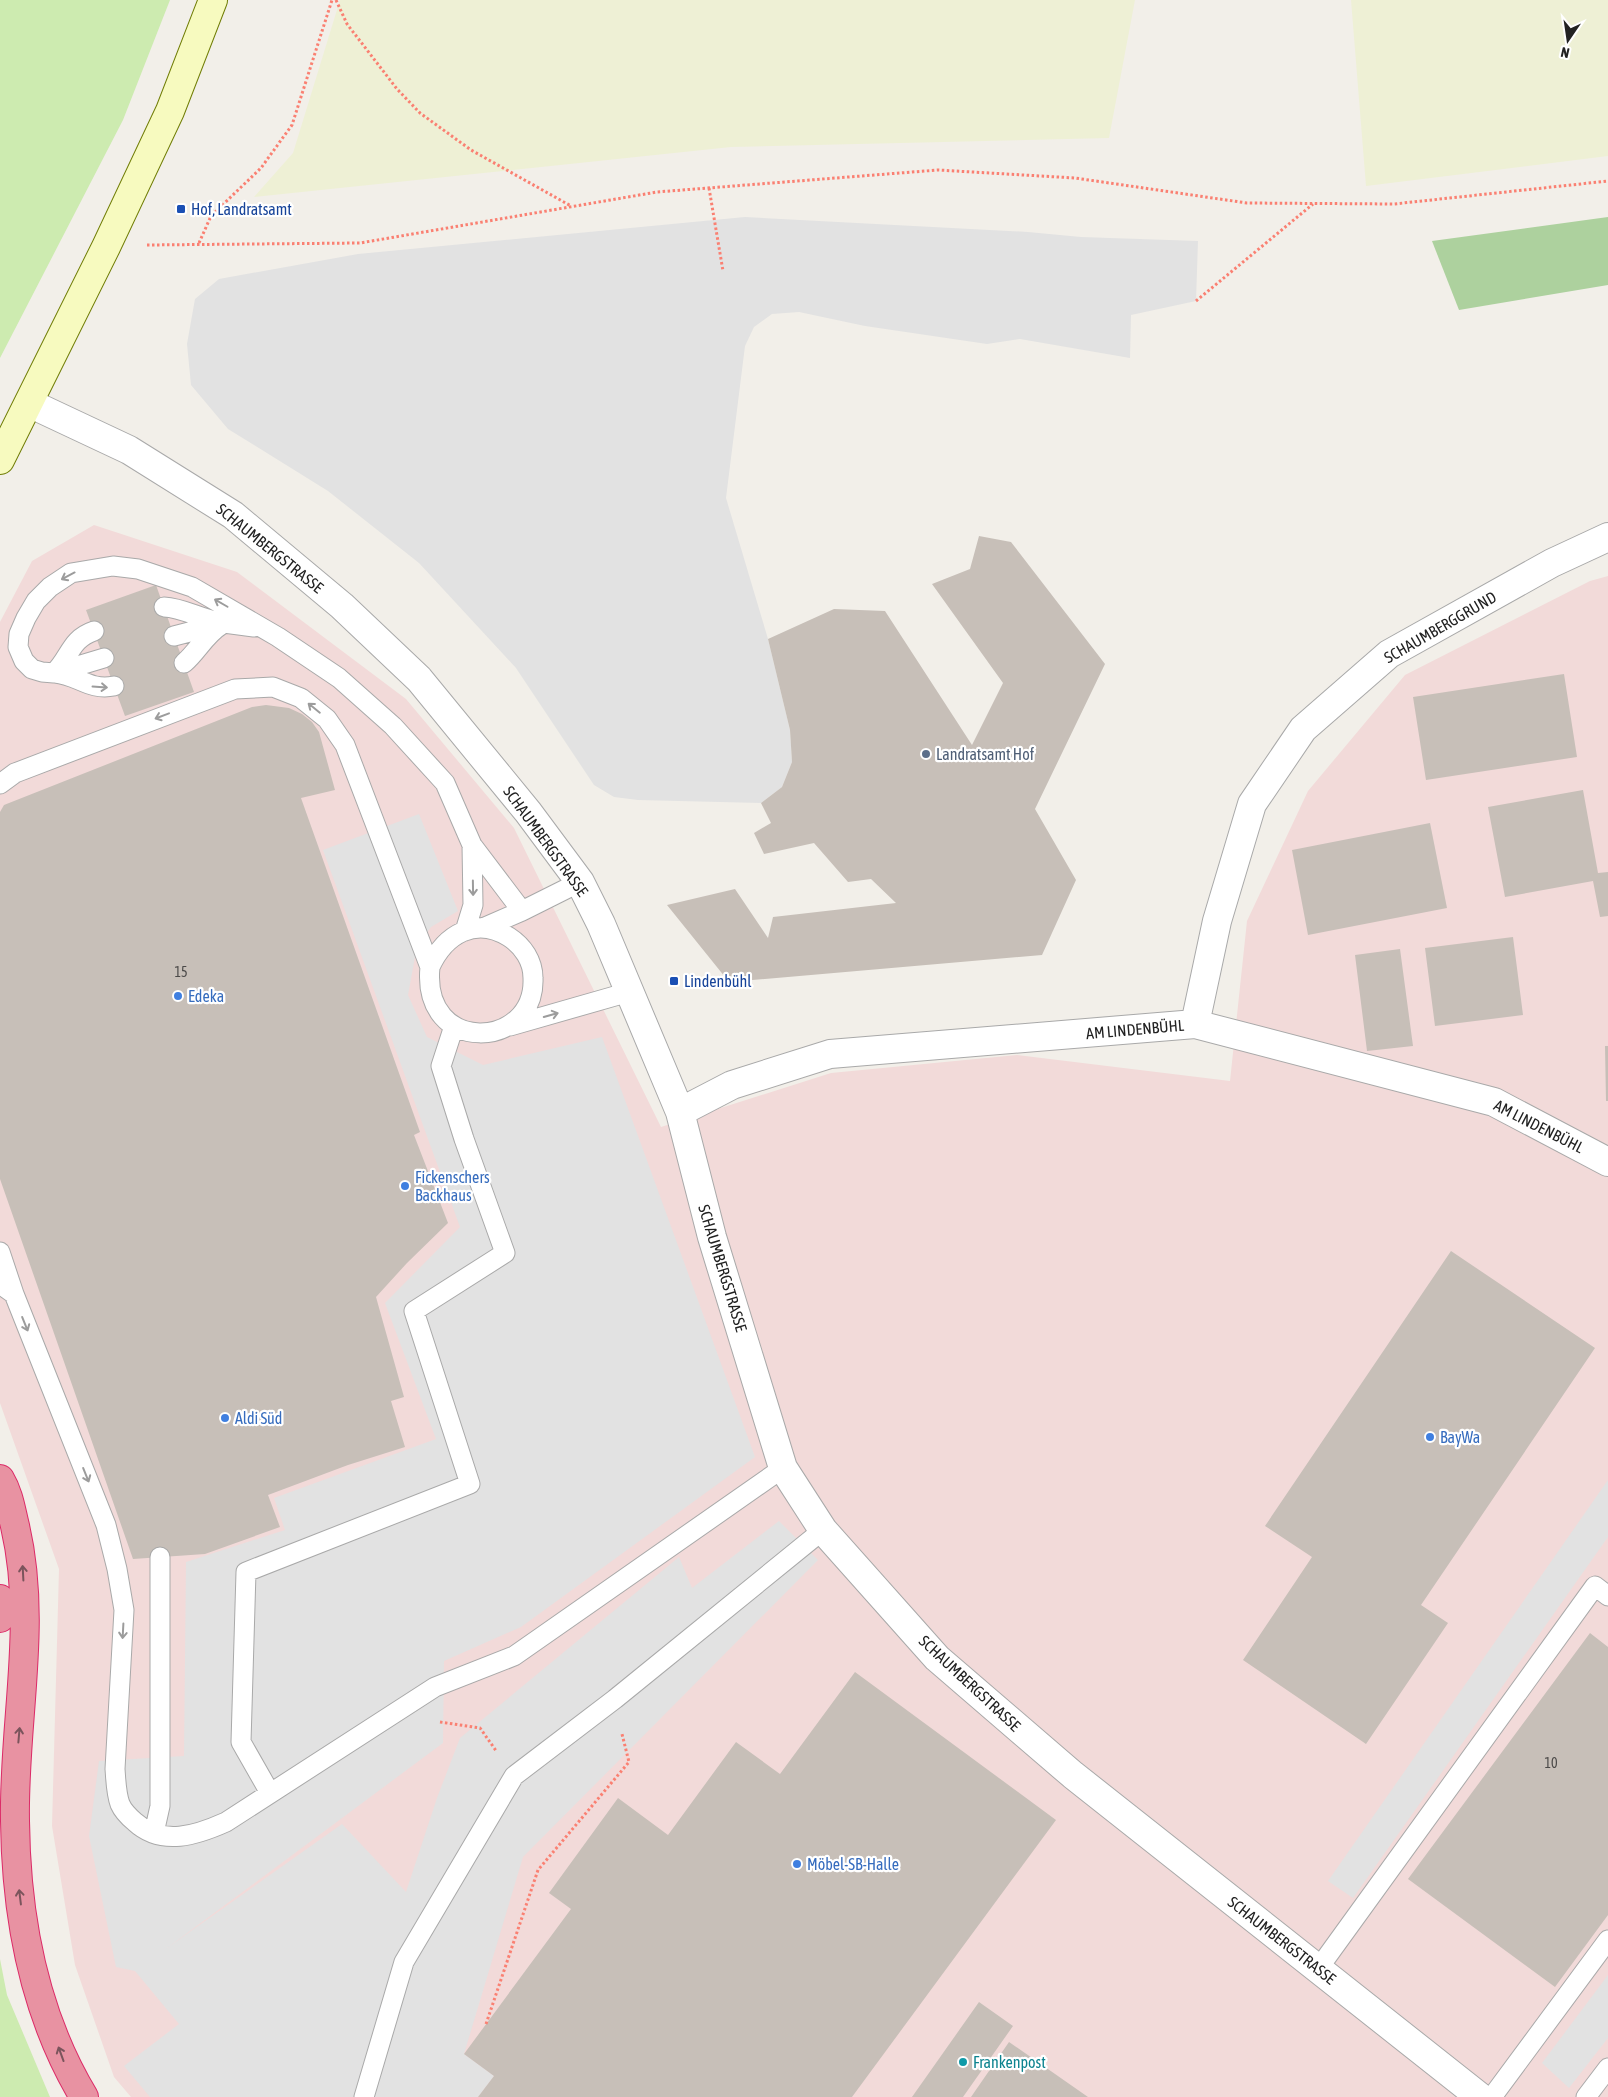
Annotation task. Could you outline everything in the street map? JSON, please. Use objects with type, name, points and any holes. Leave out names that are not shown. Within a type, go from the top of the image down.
[{"type":"highway","points":[[0,1479],[7,1491],[23,1565],[25,1609],[24,1679],[15,1820],[18,1881],[26,1946],[38,1992],[66,2068],[84,2097]]},
{"type":"highway","points":[[0,1599],[0,1618]]},
{"type":"main road","points":[[0,460],[106,247],[170,111],[213,0]]},
{"type":"street","name":"SCHAUMBERGSTRASSE","points":[[30,403],[129,450],[234,515],[342,606],[419,679],[528,812],[580,882],[601,924],[680,1112],[712,1236],[783,1468],[823,1530],[937,1658],[1073,1775],[1480,2097]]},
{"type":"street","name":"SCHAUMBERGGRUND","points":[[1195,1024],[1217,921],[1252,804],[1303,729],[1389,654],[1552,563],[1608,537]]},
{"type":"street","name":"AM LINDENBÜHL","points":[[680,1112],[732,1085],[830,1054],[1195,1024],[1494,1102],[1608,1162]]},
{"type":"lane","points":[[114,686],[96,688],[66,674],[42,672],[32,669],[24,661],[18,648],[19,634],[36,601],[50,587],[71,573],[91,568],[113,566],[138,569],[163,576],[201,592],[278,637],[340,678],[393,726],[444,783],[472,845],[522,911]]},
{"type":"lane","points":[[164,607],[176,608],[208,620],[256,627],[278,637]]},
{"type":"lane","points":[[174,636],[224,623]]},
{"type":"lane","points":[[184,662],[195,653],[210,632],[224,623]]},
{"type":"lane","points":[[54,673],[63,665],[76,640],[94,630]]},
{"type":"lane","points":[[54,673],[104,658]]},
{"type":"lane","points":[[0,784],[14,773],[235,689],[273,687],[301,698],[326,719],[345,745],[430,967]]},
{"type":"lane","points":[[472,845],[474,929]]},
{"type":"lane","points":[[580,882],[522,911],[449,939],[437,952],[430,967],[429,984],[432,1001],[441,1016],[454,1026],[470,1032],[488,1033],[629,992]]},
{"type":"lane","points":[[474,929],[500,931],[515,941],[527,955],[533,972],[534,989],[528,1005],[518,1019],[504,1028]]},
{"type":"lane","points":[[270,1793],[241,1742],[246,1572],[470,1484],[414,1311],[505,1253],[464,1139],[441,1066],[454,1026]]},
{"type":"lane","points":[[0,1252],[7,1289],[106,1525],[117,1569],[124,1610],[115,1769],[118,1795],[121,1806],[139,1826],[151,1832],[174,1838],[204,1832],[226,1822],[435,1687],[514,1656],[783,1468]]},
{"type":"lane","points":[[364,2097],[404,1962],[514,1776],[615,1699],[823,1530]]},
{"type":"lane","points":[[151,1832],[156,1824],[160,1806],[160,1557]]},
{"type":"lane","points":[[1318,1969],[1594,1586],[1608,1596]]},
{"type":"lane","points":[[1492,2097],[1608,1940]]},
{"type":"lane","points":[[1586,2097],[1608,2068]]},
{"type":"path","points":[[199,243],[211,216],[261,168],[292,126],[332,0]]},
{"type":"path","points":[[336,0],[347,24],[397,89],[420,113],[471,150],[571,207]]},
{"type":"path","points":[[106,247],[199,243],[360,243],[657,192],[938,170],[1075,178],[1247,203],[1394,204],[1608,181]]},
{"type":"path","points":[[709,188],[723,271]]},
{"type":"path","points":[[1196,301],[1313,204]]},
{"type":"path","points":[[435,1687],[435,1722],[448,1722],[480,1728],[514,1776]]},
{"type":"path","points":[[486,2024],[538,1870],[628,1762],[615,1699]]},
{"type":"shaded area","points":[[745,217],[1028,232],[1081,237],[1198,241],[1196,301],[1131,315],[1130,358],[1020,339],[987,344],[865,326],[799,312],[772,314],[754,327],[745,346],[726,498],[768,639],[790,730],[792,762],[782,787],[761,803],[638,800],[614,797],[594,785],[516,668],[419,563],[328,491],[228,429],[191,385],[187,344],[195,299],[219,279],[358,254]]},
{"type":"shaded area","points":[[94,525],[237,572],[406,699],[514,828],[661,1127],[831,1073],[1017,1055],[1230,1081],[1247,921],[1308,791],[1405,675],[1590,581],[1608,576],[1608,2097],[131,2097],[114,2077],[75,1965],[52,1826],[59,1569],[0,1403],[0,622],[32,561]]},
{"type":"shaded area","points":[[419,814],[458,911],[431,927],[417,946],[408,995],[427,1037],[483,1065],[602,1037],[755,1457],[521,1627],[444,1661],[443,1743],[167,1948],[342,1824],[406,1892],[437,1798],[460,1738],[679,1557],[692,1588],[779,1521],[818,1560],[523,1857],[464,2054],[494,2076],[478,2097],[150,2097],[124,2066],[179,2024],[135,1971],[116,1967],[89,1836],[99,1761],[184,1756],[186,1562],[285,1530],[274,1498],[436,1439],[385,1303],[460,1227],[323,850]]},
{"type":"shaded area","points":[[1608,1480],[1608,1537],[1353,1898],[1328,1881]]},
{"type":"shaded area","points":[[1608,1975],[1608,2038],[1569,2088],[1542,2063]]},
{"type":"green space","points":[[0,0],[170,0],[123,120],[0,358]]},
{"type":"green space","points":[[340,0],[1135,0],[1109,138],[731,147],[254,197],[293,153]]},
{"type":"green space","points":[[1351,0],[1608,0],[1608,156],[1366,186]]},
{"type":"green space","points":[[1608,217],[1608,285],[1459,310],[1432,241]]},
{"type":"green space","points":[[0,1959],[7,1995],[50,2097],[0,2097]]},
{"type":"building","name":"Landratsamt Hof","points":[[979,536],[1011,542],[1105,664],[1035,809],[1076,880],[1042,955],[729,982],[667,905],[735,889],[768,938],[773,917],[896,903],[871,879],[848,882],[814,843],[764,854],[754,833],[771,823],[761,803],[782,787],[792,762],[790,730],[768,639],[834,609],[885,611],[972,745],[1003,683],[932,584],[970,569]]},
{"type":"building","points":[[156,585],[194,692],[125,716],[86,610]]},
{"type":"building","points":[[1564,674],[1577,757],[1426,780],[1413,697]]},
{"type":"building","points":[[266,705],[289,708],[302,714],[312,722],[319,732],[335,790],[301,798],[420,1132],[414,1135],[448,1223],[376,1297],[404,1397],[391,1401],[405,1447],[348,1465],[268,1495],[280,1527],[205,1554],[133,1559],[0,1179],[0,812],[4,805],[252,707]]},
{"type":"building","points":[[1583,790],[1598,873],[1608,872],[1608,916],[1600,917],[1593,881],[1505,897],[1488,807]]},
{"type":"building","points":[[1430,823],[1447,908],[1308,935],[1292,850]]},
{"type":"building","points":[[1513,937],[1523,1015],[1435,1026],[1425,948]]},
{"type":"building","points":[[1400,949],[1413,1046],[1367,1051],[1355,955]]},
{"type":"building","points":[[1605,1046],[1608,1046],[1608,1101],[1606,1101]]},
{"type":"building","name":"BayWa","points":[[1451,1251],[1595,1348],[1421,1605],[1448,1623],[1366,1744],[1243,1660],[1312,1557],[1265,1526]]},
{"type":"building","points":[[1590,1633],[1608,1647],[1608,1915],[1555,1987],[1408,1879]]},
{"type":"building","name":"Möbel-SB-Halle","points":[[855,1672],[1056,1820],[852,2097],[478,2097],[494,2076],[464,2054],[571,1909],[549,1893],[618,1798],[668,1835],[736,1742],[780,1774]]},
{"type":"building","name":"Frankenpost","points":[[979,2002],[1013,2026],[963,2097],[912,2097]]},
{"type":"building","name":"Frankenpost","points":[[1009,2042],[1088,2097],[971,2097]]},
{"type":"place","name":"Hof, Landratsamt","points":[[181,209]]},
{"type":"place","name":"Landratsamt Hof","points":[[926,754]]},
{"type":"place","name":"Lindenbühl","points":[[674,981]]},
{"type":"place","name":"Edeka","points":[[178,996]]},
{"type":"place","name":"Fickenschers Backhaus","points":[[405,1186]]},
{"type":"place","name":"Aldi Süd","points":[[225,1418]]},
{"type":"place","name":"BayWa","points":[[1430,1437]]},
{"type":"place","name":"Möbel-SB-Halle","points":[[797,1864]]},
{"type":"place","name":"Frankenpost","points":[[963,2062]]}]
